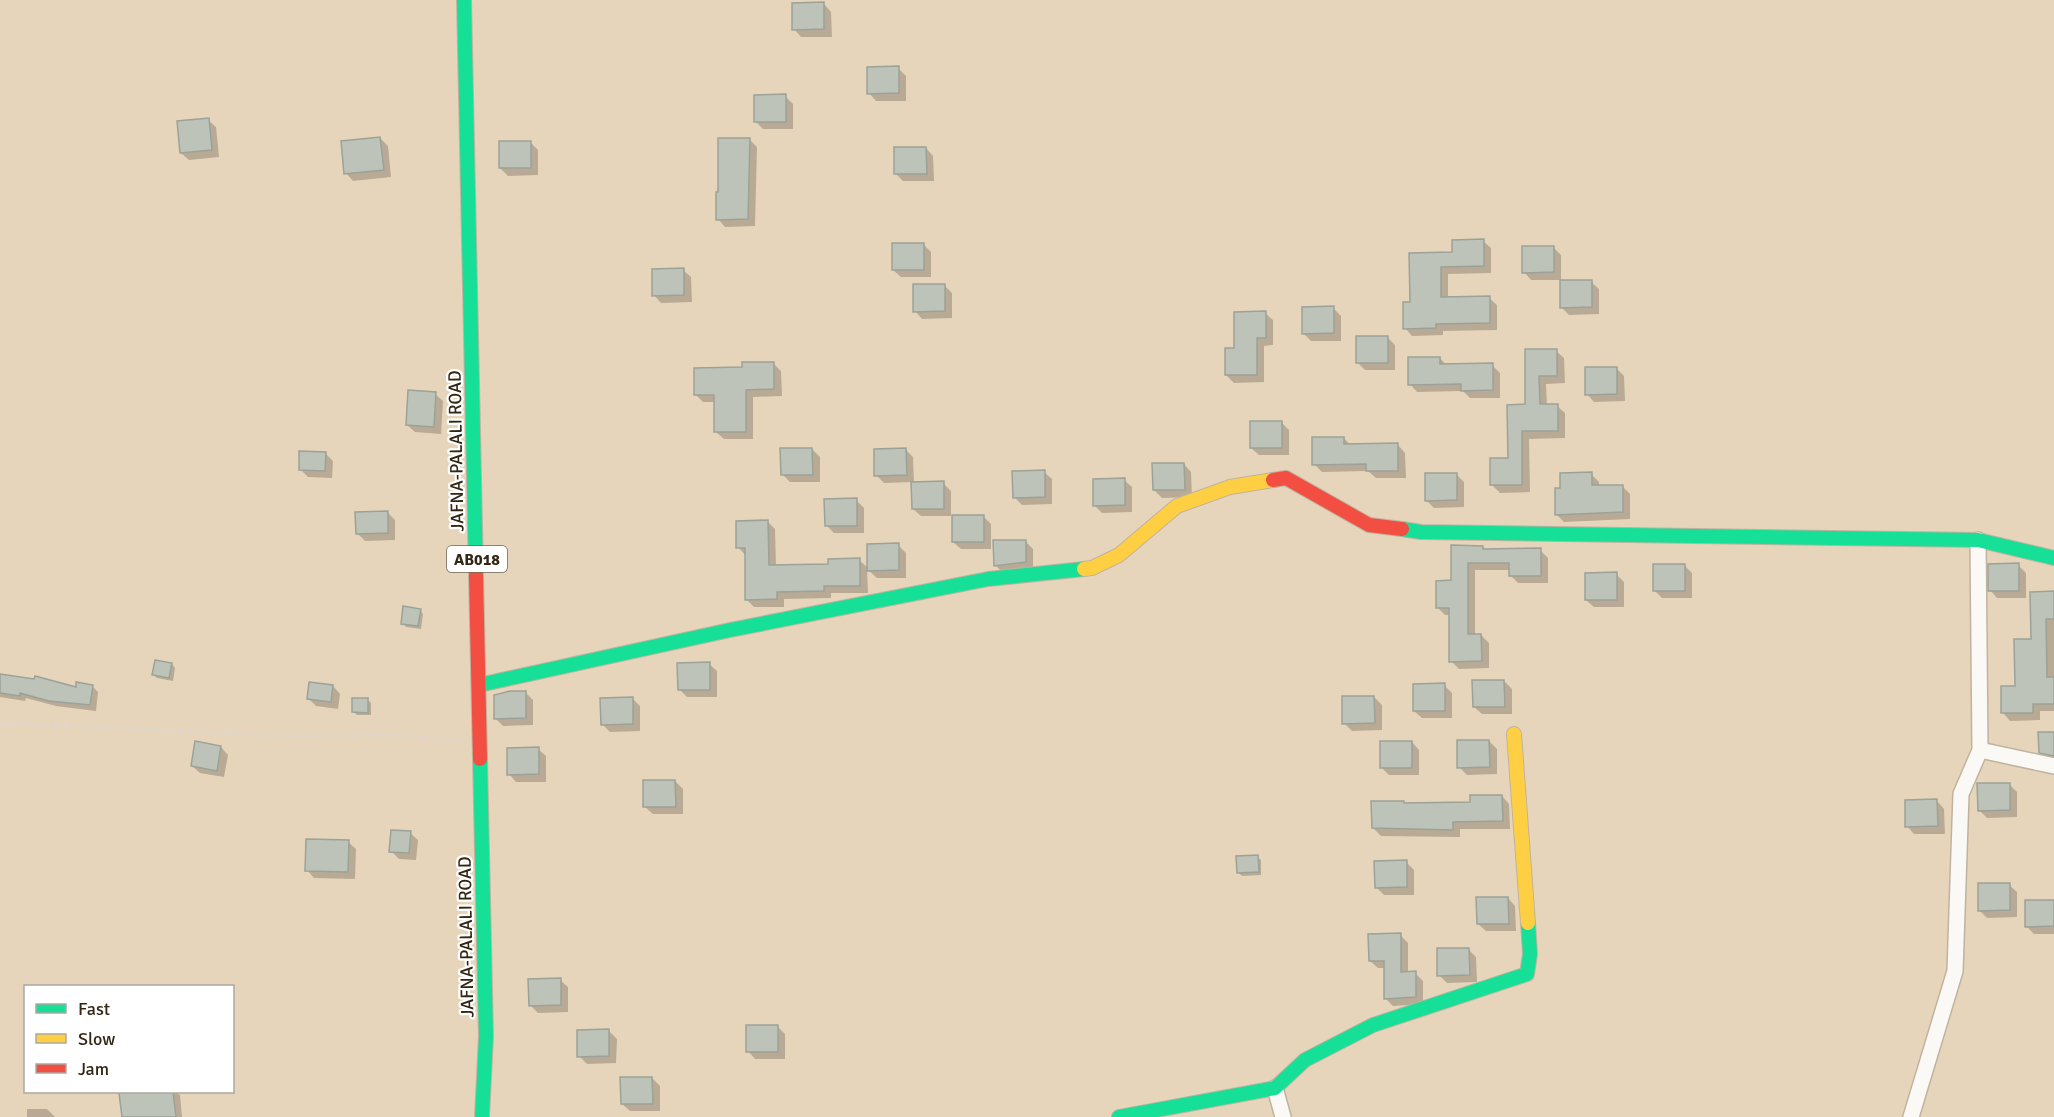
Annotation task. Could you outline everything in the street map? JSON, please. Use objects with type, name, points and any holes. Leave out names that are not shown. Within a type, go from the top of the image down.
[{"type":"street","name":"JAFNA-PALALI ROAD","points":[[464,0],[486,1036],[482,1117]]},
{"type":"street","points":[[479,685],[730,630],[988,579],[1092,568],[1119,555],[1177,506],[1230,487],[1286,478],[1369,525],[1421,532],[1977,540],[2054,558]]},
{"type":"street","points":[[1911,1117],[1955,971],[1961,794],[1980,750],[1977,540]]},
{"type":"street","points":[[1119,1117],[1275,1088],[1305,1060],[1373,1025],[1527,974],[1530,954],[1514,734]]},
{"type":"street","points":[[1980,750],[2054,766]]},
{"type":"street","points":[[1275,1088],[1283,1117]]},
{"type":"path","points":[[0,723],[282,736],[401,735],[480,743]]},
{"type":"building","points":[[824,2],[824,29],[792,30],[792,3]]},
{"type":"building","points":[[899,66],[899,93],[867,94],[867,67]]},
{"type":"building","points":[[786,94],[786,122],[754,122],[754,95]]},
{"type":"building","points":[[209,118],[212,150],[180,153],[177,121]]},
{"type":"building","points":[[380,137],[384,170],[344,174],[341,141]]},
{"type":"building","points":[[718,138],[750,138],[748,219],[716,220]]},
{"type":"building","points":[[499,141],[531,141],[531,168],[499,168]]},
{"type":"building","points":[[894,147],[926,147],[927,174],[894,174]]},
{"type":"building","points":[[1484,239],[1484,266],[1441,267],[1441,297],[1490,296],[1490,323],[1436,324],[1436,328],[1403,329],[1403,302],[1410,302],[1409,253],[1452,252],[1452,240]]},
{"type":"building","points":[[892,243],[924,243],[924,270],[892,270]]},
{"type":"building","points":[[1522,246],[1554,246],[1554,272],[1522,273]]},
{"type":"building","points":[[684,268],[684,295],[652,296],[652,269]]},
{"type":"building","points":[[1560,280],[1592,280],[1592,307],[1560,308]]},
{"type":"building","points":[[913,284],[945,284],[945,311],[913,312]]},
{"type":"building","points":[[1334,306],[1334,333],[1302,334],[1302,307]]},
{"type":"building","points":[[1266,311],[1266,338],[1257,338],[1257,375],[1225,375],[1225,348],[1234,348],[1234,312]]},
{"type":"building","points":[[1356,336],[1388,336],[1388,363],[1356,363]]},
{"type":"building","points":[[1525,349],[1557,349],[1557,376],[1539,376],[1540,404],[1558,404],[1558,431],[1522,431],[1522,485],[1490,485],[1490,458],[1508,458],[1507,405],[1525,404]]},
{"type":"building","points":[[1408,357],[1440,357],[1440,364],[1493,363],[1493,390],[1461,391],[1461,384],[1408,385]]},
{"type":"building","points":[[742,362],[774,362],[774,389],[746,390],[746,432],[714,432],[714,395],[694,395],[694,368],[742,367]]},
{"type":"building","points":[[1585,367],[1617,367],[1617,394],[1585,395]]},
{"type":"building","points":[[408,390],[436,392],[434,427],[406,425]]},
{"type":"building","points":[[1250,421],[1282,421],[1282,448],[1250,448]]},
{"type":"building","points":[[1312,437],[1344,437],[1344,444],[1398,443],[1398,471],[1366,471],[1366,464],[1312,465]]},
{"type":"building","points":[[780,448],[812,448],[813,475],[781,475]]},
{"type":"building","points":[[906,448],[907,475],[874,476],[874,449]]},
{"type":"building","points":[[299,451],[326,452],[325,471],[299,470]]},
{"type":"building","points":[[1152,463],[1184,463],[1185,490],[1153,490]]},
{"type":"building","points":[[1045,470],[1045,497],[1013,498],[1012,471]]},
{"type":"building","points":[[1592,472],[1592,485],[1623,485],[1623,512],[1555,515],[1555,488],[1560,488],[1560,473]]},
{"type":"building","points":[[1425,473],[1457,473],[1457,500],[1425,501]]},
{"type":"building","points":[[1125,478],[1125,505],[1093,506],[1093,479]]},
{"type":"building","points":[[944,481],[944,509],[912,509],[911,482]]},
{"type":"building","points":[[857,498],[857,526],[825,526],[824,499]]},
{"type":"building","points":[[388,511],[388,533],[356,534],[355,512]]},
{"type":"building","points":[[952,515],[984,515],[984,542],[952,542]]},
{"type":"building","points":[[768,520],[769,565],[828,564],[828,559],[860,558],[860,586],[824,586],[824,591],[777,592],[777,599],[745,600],[745,548],[736,548],[736,521]]},
{"type":"building","points":[[993,540],[1026,540],[1026,562],[994,566]]},
{"type":"building","points":[[899,543],[899,570],[867,571],[867,544]]},
{"type":"building","points":[[1451,545],[1483,546],[1483,549],[1541,548],[1541,576],[1509,576],[1509,563],[1468,563],[1468,634],[1481,634],[1482,661],[1449,662],[1449,608],[1436,608],[1436,581],[1451,580]]},
{"type":"building","points":[[2019,563],[2019,591],[1988,591],[1988,564]]},
{"type":"building","points":[[1653,564],[1685,564],[1685,591],[1653,591]]},
{"type":"building","points":[[1617,572],[1617,600],[1585,600],[1585,573]]},
{"type":"building","points":[[2054,591],[2054,619],[2046,619],[2047,677],[2054,677],[2054,704],[2033,704],[2033,713],[2001,713],[2001,686],[2015,686],[2014,639],[2031,639],[2030,592]]},
{"type":"building","points":[[403,606],[421,609],[418,626],[401,624]]},
{"type":"building","points":[[155,660],[172,663],[169,678],[152,675]]},
{"type":"building","points":[[710,662],[710,690],[678,690],[677,663]]},
{"type":"building","points":[[0,674],[34,679],[35,676],[76,687],[76,682],[93,685],[90,705],[49,701],[20,693],[20,696],[0,693]]},
{"type":"building","points":[[1472,680],[1504,680],[1505,707],[1473,707]]},
{"type":"building","points":[[309,682],[333,685],[331,702],[307,699]]},
{"type":"building","points":[[1445,683],[1445,711],[1413,711],[1413,684]]},
{"type":"building","points":[[510,691],[526,691],[526,718],[494,719],[494,695]]},
{"type":"building","points":[[1342,696],[1374,696],[1375,723],[1342,724]]},
{"type":"building","points":[[633,697],[633,724],[601,725],[600,698]]},
{"type":"building","points":[[352,698],[368,698],[368,713],[352,712]]},
{"type":"building","points":[[2038,732],[2054,732],[2054,756],[2039,753]]},
{"type":"building","points":[[1457,740],[1489,740],[1490,767],[1457,768]]},
{"type":"building","points":[[195,741],[221,746],[217,771],[191,766]]},
{"type":"building","points":[[1380,741],[1412,741],[1412,768],[1380,768]]},
{"type":"building","points":[[539,747],[539,774],[507,775],[507,748]]},
{"type":"building","points":[[643,780],[675,780],[676,807],[643,807]]},
{"type":"building","points":[[1977,783],[2010,783],[2010,810],[1978,811]]},
{"type":"building","points":[[1470,795],[1502,795],[1503,821],[1453,822],[1453,830],[1372,828],[1371,801],[1470,802]]},
{"type":"building","points":[[1937,799],[1938,826],[1905,827],[1905,800]]},
{"type":"building","points":[[391,830],[411,831],[409,853],[389,852]]},
{"type":"building","points":[[306,839],[349,840],[348,872],[305,871]]},
{"type":"building","points":[[1258,855],[1259,872],[1237,873],[1236,856]]},
{"type":"building","points":[[1407,860],[1407,887],[1375,888],[1374,861]]},
{"type":"building","points":[[1978,883],[2010,883],[2010,910],[1978,911]]},
{"type":"building","points":[[1476,897],[1508,897],[1509,924],[1477,924]]},
{"type":"building","points":[[2025,900],[2054,900],[2054,926],[2025,927]]},
{"type":"building","points":[[1401,933],[1401,972],[1416,971],[1416,997],[1384,999],[1384,961],[1369,961],[1368,934]]},
{"type":"building","points":[[1437,948],[1469,948],[1470,975],[1437,976]]},
{"type":"building","points":[[561,978],[561,1005],[529,1006],[528,979]]},
{"type":"building","points":[[746,1025],[778,1025],[778,1052],[746,1052]]},
{"type":"building","points":[[609,1029],[609,1056],[577,1057],[577,1030]]},
{"type":"building","points":[[620,1077],[652,1077],[653,1104],[621,1104]]},
{"type":"building","points":[[119,1093],[173,1093],[176,1117],[122,1117]]},
{"type":"traffic: fast","points":[[464,0],[476,575]]},
{"type":"traffic: fast","points":[[1402,529],[1421,532],[1978,540],[2054,558]]},
{"type":"traffic: fast","points":[[479,685],[730,630],[988,579],[1084,569]]},
{"type":"traffic: fast","points":[[480,759],[486,1036],[482,1117]]},
{"type":"traffic: fast","points":[[1119,1117],[1275,1088],[1305,1060],[1373,1025],[1527,974],[1530,954],[1528,923]]},
{"type":"traffic: slow","points":[[1084,569],[1092,568],[1119,555],[1177,506],[1230,487],[1273,480]]},
{"type":"traffic: slow","points":[[1514,734],[1528,923]]},
{"type":"traffic: jam","points":[[1273,480],[1286,478],[1369,525],[1402,529]]},
{"type":"traffic: jam","points":[[476,575],[480,759]]}]
